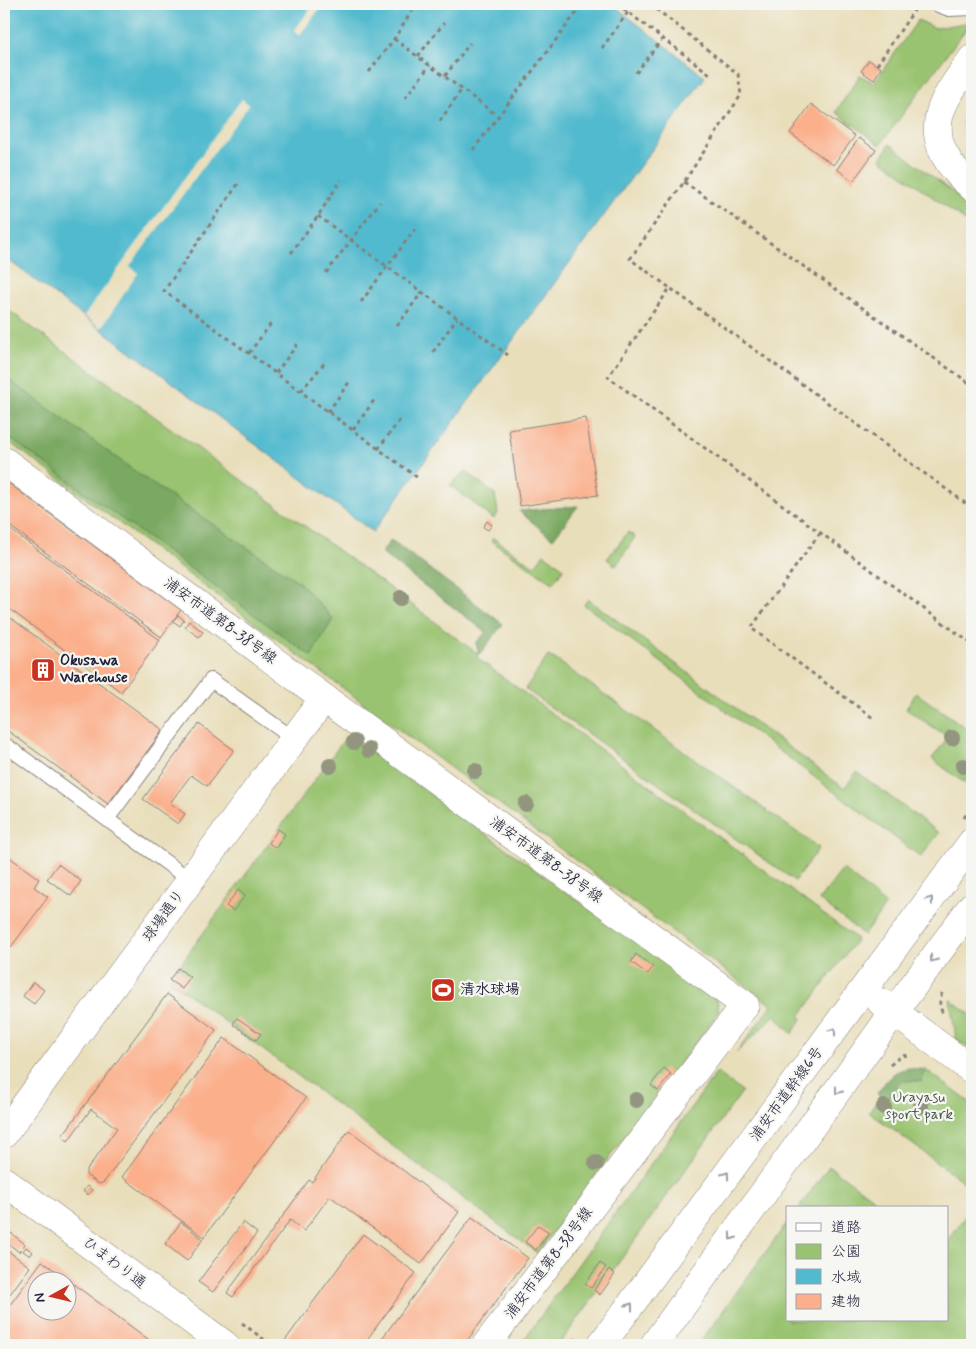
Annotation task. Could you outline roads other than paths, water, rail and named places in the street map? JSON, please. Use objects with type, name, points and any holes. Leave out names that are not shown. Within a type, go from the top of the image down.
[{"type":"street","points":[[972,59],[959,77],[940,112],[938,128],[941,146],[948,162],[958,175],[972,187]]},
{"type":"street","name":"浦安市道第8-38号線","points":[[4,461],[324,698],[745,1005],[486,1345]]},
{"type":"street","name":"球場通り","points":[[4,1134],[324,698]]},
{"type":"street","name":"浦安市道幹線6号","points":[[600,1345],[972,842]]},
{"type":"street","points":[[654,1345],[972,906]]},
{"type":"street","points":[[864,988],[972,1070]]},
{"type":"street","name":"ひまわり通","points":[[4,1181],[225,1345]]},
{"type":"lane","points":[[936,4],[949,9],[972,8]]},
{"type":"lane","points":[[107,818],[211,680],[294,738]]},
{"type":"lane","points":[[4,744],[190,880]]},
{"type":"water","points":[[4,4],[612,4],[705,77],[373,532],[4,257]]},
{"type":"place","name":"Okusawa Warehouse","points":[[43,670]]},
{"type":"place","name":"清水球場","points":[[443,990]]},
{"type":"park label","name":"Urayasu sport park","points":[[919,1106]]}]
